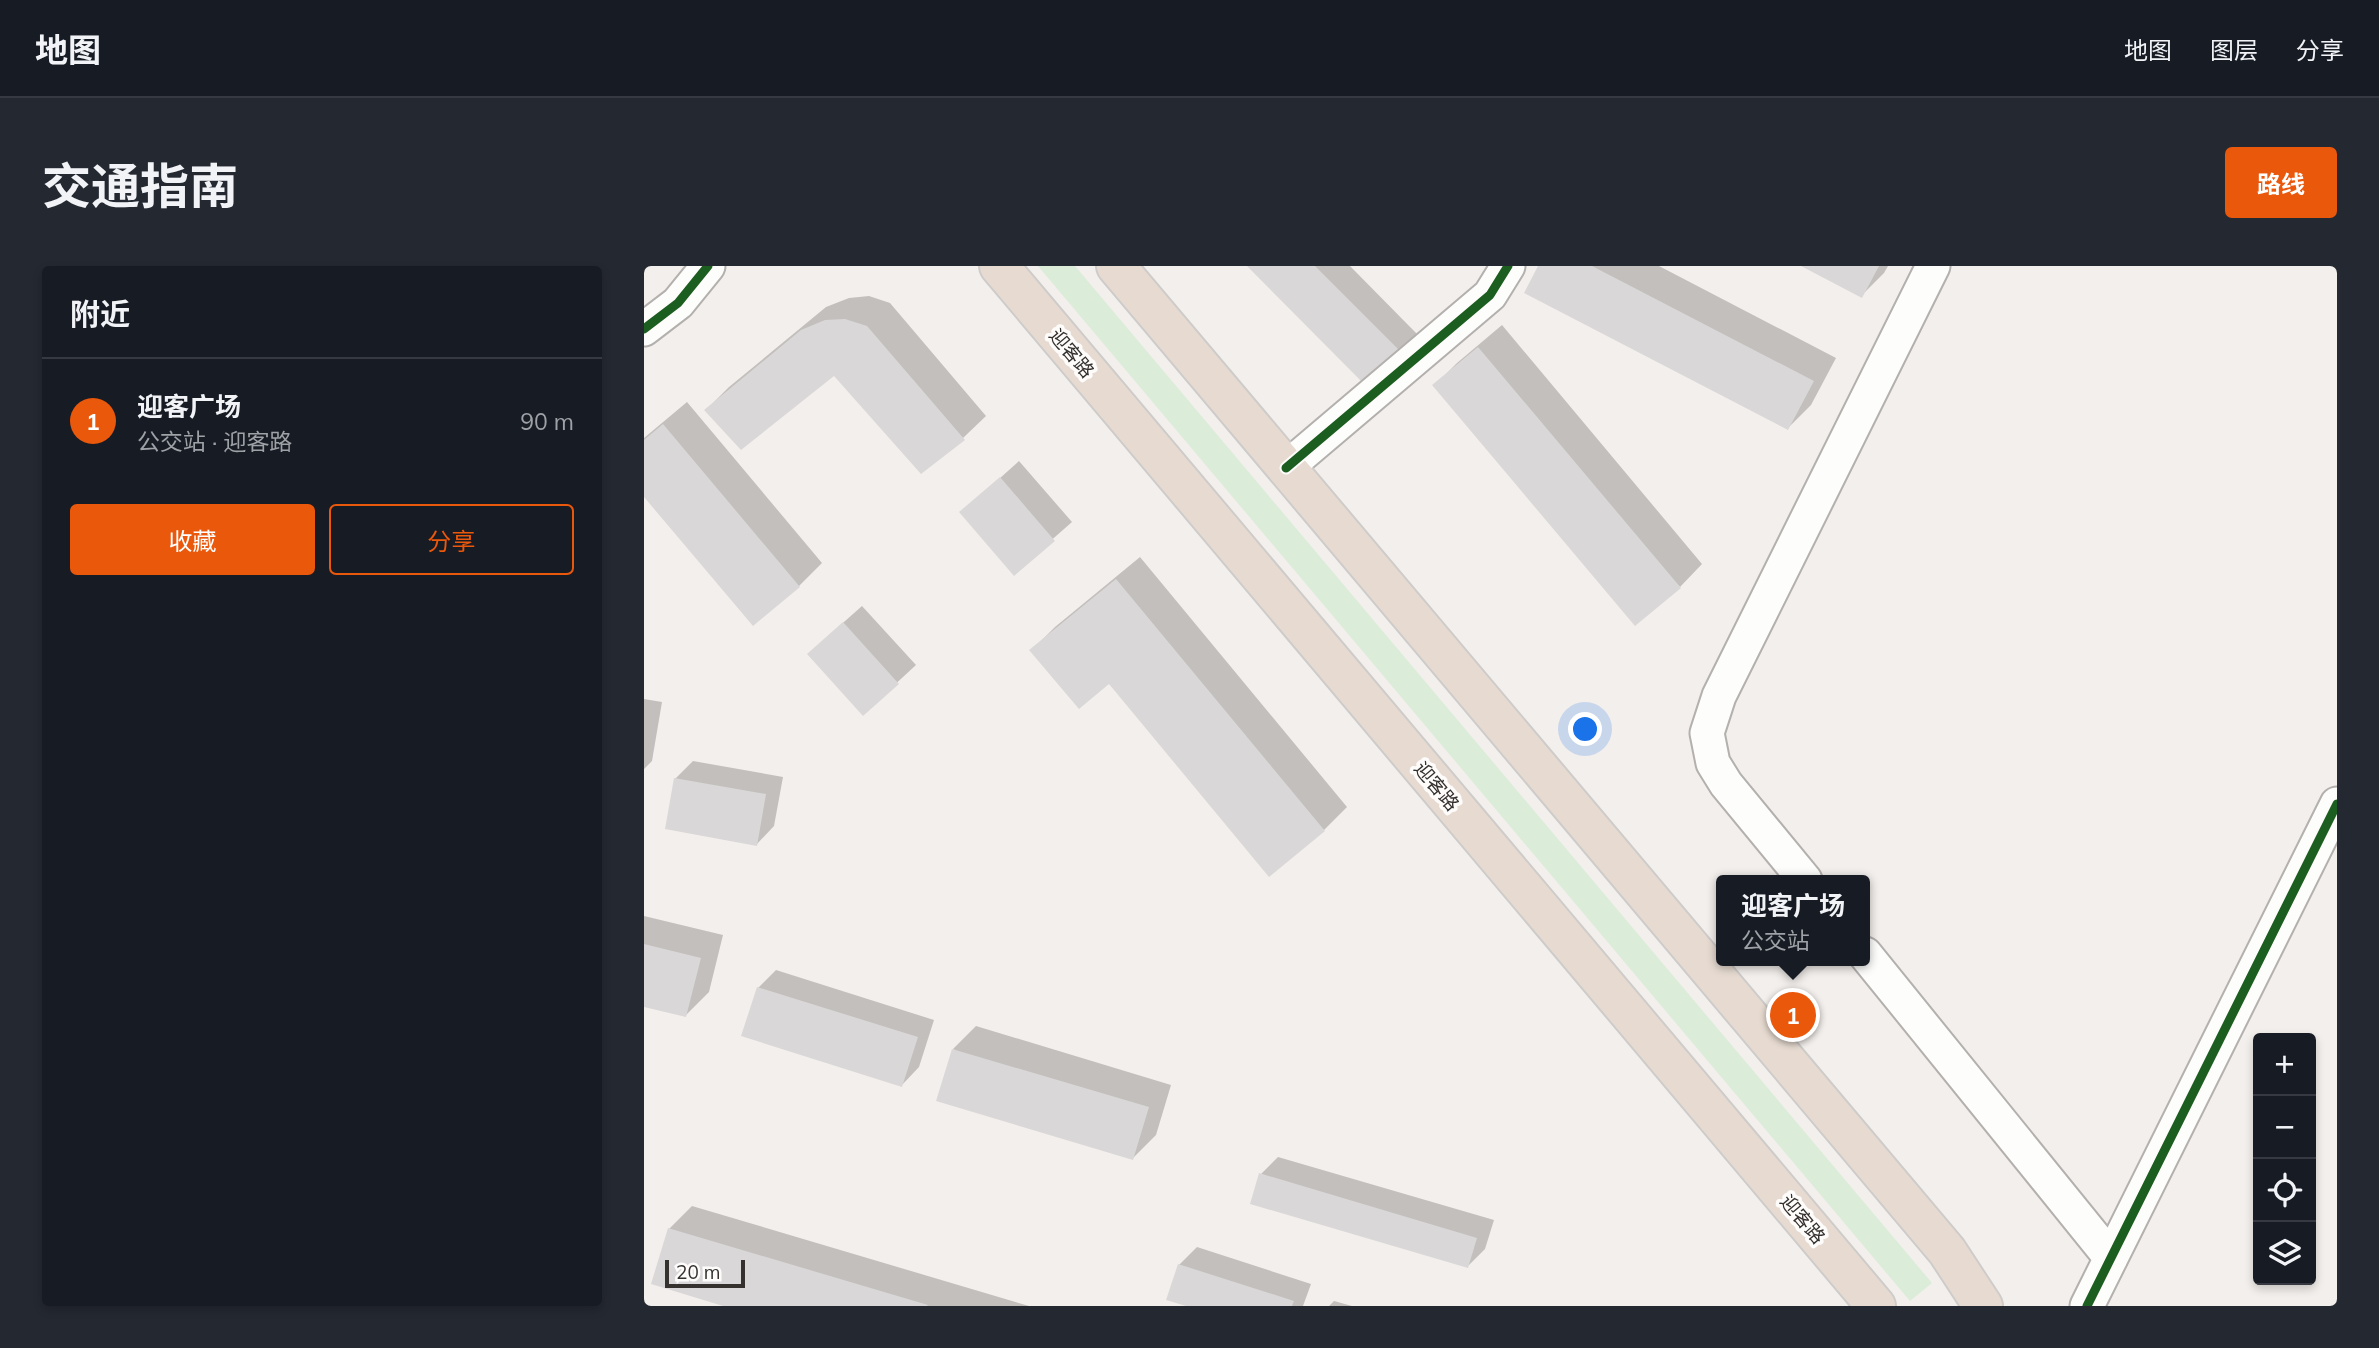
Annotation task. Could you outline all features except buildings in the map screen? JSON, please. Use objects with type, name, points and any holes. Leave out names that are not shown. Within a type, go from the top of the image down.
[{"type":"highway","name":"迎客路","points":[[999,266],[1876,1306]]},
{"type":"highway","points":[[1115,266],[1947,1251],[1983,1306]]},
{"type":"street","points":[[644,329],[678,303],[708,266]]},
{"type":"street","points":[[1286,468],[1490,295],[1508,266]]},
{"type":"street","points":[[1801,875],[1726,784],[1713,763],[1707,733],[1719,696],[1933,266]]},
{"type":"street","points":[[2087,1306],[2337,804]]},
{"type":"street","points":[[1870,960],[2111,1258]]},
{"type":"green space","points":[[1038,266],[1075,266],[1932,1283],[1910,1301]]},
{"type":"cycle path","points":[[644,329],[678,303],[708,266]]},
{"type":"cycle path","points":[[1286,468],[1490,295],[1508,266]]},
{"type":"cycle path","points":[[2087,1306],[2337,804]]},
{"type":"place","name":"迎客广场","points":[[1793,1015]]}]
